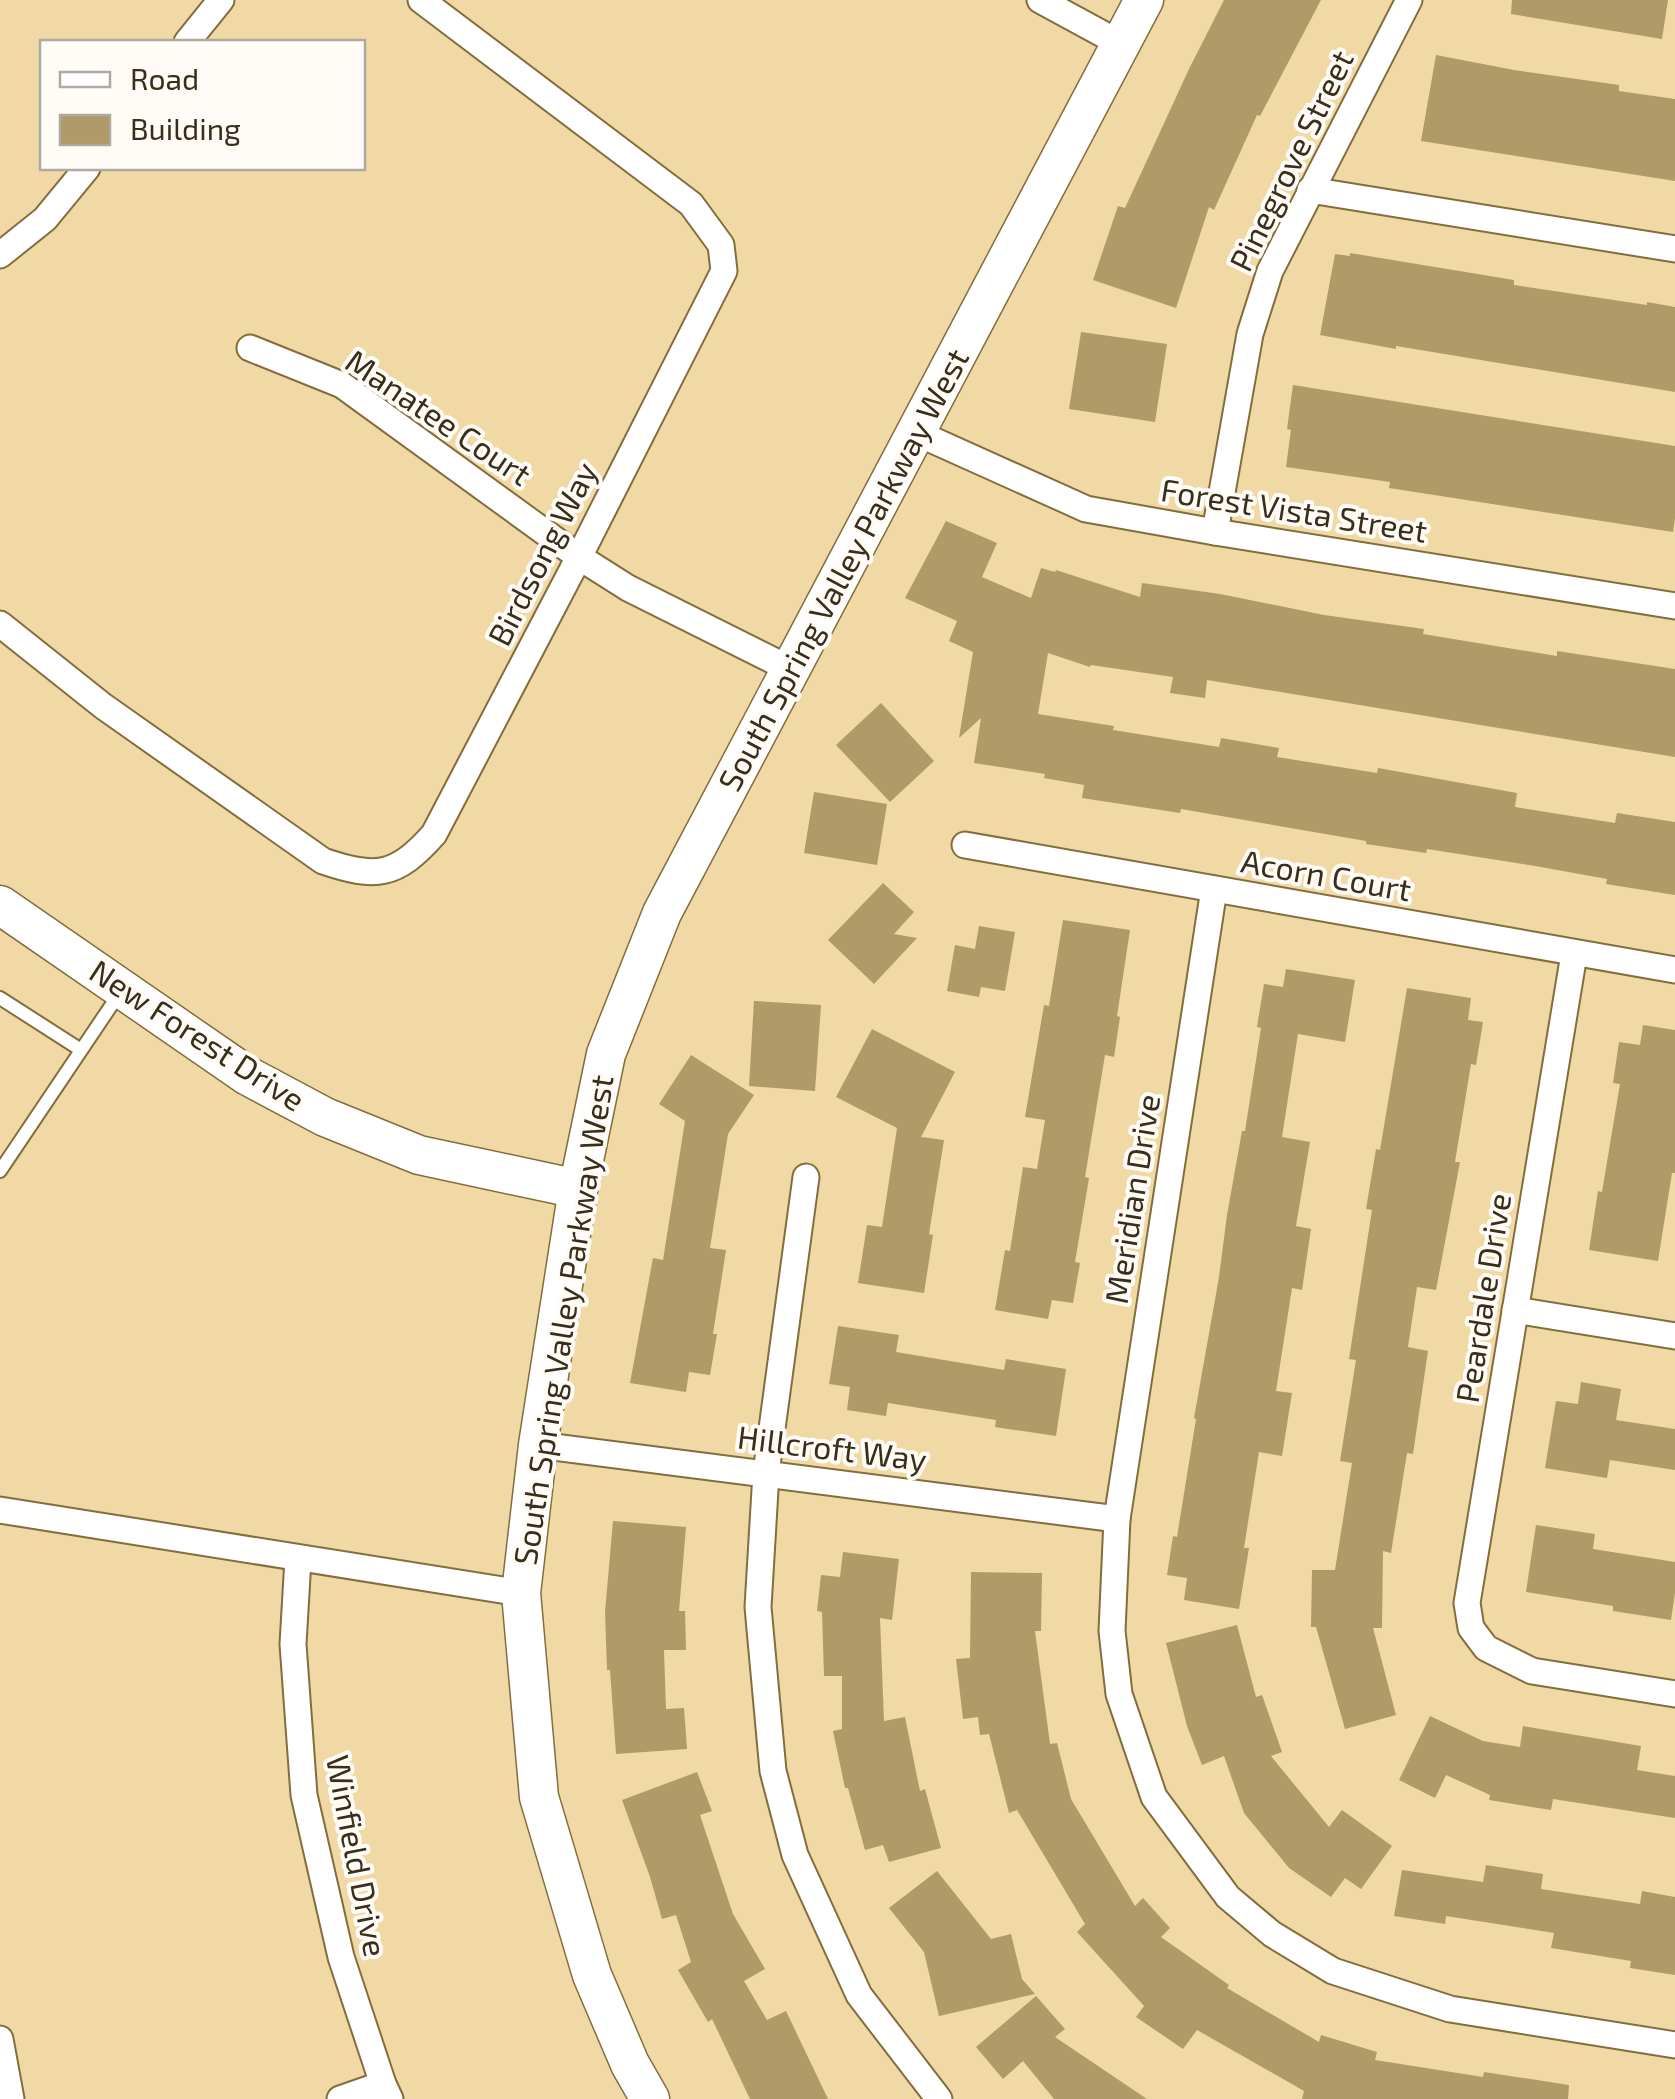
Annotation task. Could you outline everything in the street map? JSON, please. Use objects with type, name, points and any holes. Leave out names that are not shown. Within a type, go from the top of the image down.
[{"type":"street","points":[[189,40],[222,0]]},
{"type":"street","name":"Birdsong Way","points":[[0,624],[103,706],[324,861],[357,872],[387,871],[415,856],[434,834],[724,271],[721,246],[691,204],[421,0]]},
{"type":"street","points":[[1040,0],[1122,44]]},
{"type":"street","name":"South Spring Valley Parkway West","points":[[650,2099],[630,2064],[592,1975],[540,1797],[521,1593],[538,1444],[578,1189],[606,1054],[662,913],[1144,0]]},
{"type":"street","name":"Pinegrove Street","points":[[1214,532],[1250,334],[1270,271],[1409,0]]},
{"type":"street","points":[[0,255],[45,220],[85,170]]},
{"type":"street","points":[[1310,190],[1675,248]]},
{"type":"street","name":"Manatee Court","points":[[250,348],[342,385],[579,557],[628,588],[792,670]]},
{"type":"street","name":"Forest Vista Street","points":[[917,433],[1086,509],[1675,606]]},
{"type":"street","name":"Acorn Court","points":[[965,844],[1675,970]]},
{"type":"street","name":"Meridian Drive","points":[[1214,889],[1117,1520],[1112,1631],[1119,1694],[1154,1797],[1228,1897],[1272,1934],[1334,1972],[1450,2009],[1675,2045]]},
{"type":"street","name":"New Forest Drive","points":[[0,905],[248,1076],[324,1117],[419,1154],[578,1189]]},
{"type":"street","name":"Peardale Drive","points":[[1574,954],[1467,1603],[1470,1628],[1486,1648],[1532,1670],[1675,1694]]},
{"type":"street","points":[[806,1177],[766,1474],[758,1607],[773,1771],[795,1855],[859,1995],[939,2099]]},
{"type":"street","points":[[1515,1310],[1675,1336]]},
{"type":"street","name":"Hillcroft Way","points":[[538,1444],[1117,1520]]},
{"type":"street","points":[[0,1510],[521,1593]]},
{"type":"street","name":"Winfield Drive","points":[[298,1559],[293,1644],[304,1795],[341,1958],[386,2091]]},
{"type":"street","points":[[0,2039],[11,2099]]},
{"type":"street","points":[[340,2099],[386,2091]]},
{"type":"lane","points":[[0,1171],[122,989]]},
{"type":"lane","points":[[0,998],[82,1050]]},
{"type":"building","points":[[1224,0],[1321,0],[1260,116],[1257,115],[1214,210],[1209,207],[1176,308],[1093,280],[1118,206],[1125,208]]},
{"type":"building","points":[[1512,0],[1668,0],[1662,39],[1511,14]]},
{"type":"building","points":[[1436,55],[1619,85],[1619,91],[1675,99],[1675,181],[1421,141]]},
{"type":"building","points":[[1350,253],[1514,280],[1514,285],[1675,307],[1675,392],[1320,335],[1335,254]]},
{"type":"building","points":[[1081,332],[1167,344],[1155,422],[1069,409]]},
{"type":"building","points":[[1293,385],[1675,446],[1673,532],[1389,488],[1390,482],[1286,467]]},
{"type":"building","points":[[946,521],[997,543],[982,577],[1031,598],[1041,568],[1140,597],[1142,583],[1424,629],[1423,634],[1557,656],[1557,651],[1675,669],[1675,757],[1207,680],[1205,698],[1170,693],[1173,677],[1090,667],[1048,653],[1038,714],[1219,747],[1221,738],[1279,748],[1277,757],[1377,773],[1378,768],[1517,793],[1515,807],[1615,823],[1617,813],[1675,822],[1675,895],[1606,884],[1607,879],[1535,866],[1366,844],[1181,809],[1180,813],[1082,798],[1084,785],[1044,778],[1045,774],[974,763],[981,718],[959,738],[973,652],[949,641],[957,621],[905,598]]},
{"type":"building","points":[[881,703],[934,761],[890,802],[836,745]]},
{"type":"building","points":[[814,792],[887,804],[877,865],[804,853]]},
{"type":"building","points":[[883,883],[914,912],[894,934],[917,938],[874,984],[828,940]]},
{"type":"building","points":[[1063,920],[1130,930],[1114,1057],[1105,1055],[1085,1177],[1089,1178],[1075,1262],[1080,1263],[1073,1303],[1052,1300],[1048,1319],[995,1310],[1005,1250],[1010,1251],[1023,1167],[1037,1169],[1045,1120],[1025,1117]]},
{"type":"building","points":[[979,926],[1015,932],[1005,991],[981,987],[979,997],[947,991],[955,945],[975,949]]},
{"type":"building","points":[[1286,969],[1355,980],[1345,1042],[1298,1034],[1282,1137],[1310,1142],[1296,1226],[1311,1229],[1302,1290],[1292,1288],[1276,1391],[1292,1393],[1282,1456],[1259,1452],[1239,1609],[1184,1600],[1187,1578],[1167,1575],[1173,1536],[1177,1537],[1227,1215],[1245,1131],[1264,984],[1283,987]]},
{"type":"building","points":[[1407,988],[1471,998],[1468,1020],[1483,1022],[1476,1065],[1471,1064],[1455,1162],[1460,1162],[1436,1290],[1417,1287],[1408,1347],[1428,1351],[1413,1454],[1407,1453],[1391,1553],[1383,1551],[1382,1628],[1373,1628],[1396,1715],[1345,1729],[1316,1627],[1311,1627],[1312,1570],[1335,1570],[1352,1463],[1340,1461],[1356,1360],[1349,1359],[1372,1210],[1366,1209],[1376,1149],[1380,1150]]},
{"type":"building","points":[[754,1001],[821,1005],[815,1091],[749,1086]]},
{"type":"building","points":[[1643,1025],[1675,1030],[1675,1173],[1658,1261],[1589,1250],[1620,1084],[1613,1083],[1619,1042],[1640,1045]]},
{"type":"building","points":[[872,1029],[955,1072],[921,1137],[944,1140],[924,1293],[858,1283],[867,1225],[882,1227],[897,1128],[836,1097]]},
{"type":"building","points":[[691,1055],[754,1095],[728,1134],[710,1248],[726,1250],[710,1375],[689,1372],[686,1392],[630,1383],[653,1258],[663,1260],[685,1121],[659,1104]]},
{"type":"building","points":[[838,1326],[899,1335],[896,1352],[1004,1370],[1006,1359],[1066,1369],[1056,1436],[995,1427],[996,1420],[888,1403],[886,1416],[847,1410],[850,1387],[829,1384]]},
{"type":"building","points":[[1581,1382],[1621,1389],[1616,1420],[1675,1429],[1675,1470],[1610,1460],[1607,1478],[1545,1468],[1556,1401],[1578,1404]]},
{"type":"building","points":[[613,1521],[686,1527],[679,1611],[685,1611],[686,1650],[664,1650],[666,1709],[684,1708],[687,1749],[616,1754],[605,1612]]},
{"type":"building","points":[[1536,1525],[1595,1534],[1593,1549],[1675,1562],[1671,1620],[1526,1592]]},
{"type":"building","points":[[843,1552],[899,1559],[892,1620],[880,1618],[884,1721],[905,1717],[920,1791],[925,1789],[941,1848],[889,1862],[883,1845],[865,1850],[845,1788],[833,1731],[842,1729],[842,1676],[824,1676],[822,1612],[817,1611],[821,1575],[840,1577]]},
{"type":"building","points":[[971,1572],[1042,1573],[1041,1631],[1035,1631],[1050,1744],[1057,1743],[1071,1799],[1135,1906],[1143,1898],[1170,1928],[1161,1937],[1229,1985],[1227,1988],[1319,2042],[1321,2035],[1377,2052],[1375,2060],[1483,2077],[1484,2072],[1569,2085],[1568,2099],[1302,2099],[1304,2091],[1197,2030],[1183,2049],[1136,2017],[1144,2006],[1077,1932],[1085,1924],[1017,1810],[1009,1813],[989,1734],[980,1735],[978,1717],[963,1719],[956,1659],[970,1658]]},
{"type":"building","points":[[1237,1625],[1256,1697],[1262,1695],[1282,1752],[1271,1756],[1329,1827],[1342,1810],[1392,1846],[1361,1889],[1345,1878],[1331,1897],[1289,1868],[1244,1813],[1224,1756],[1202,1765],[1187,1726],[1166,1643]]},
{"type":"building","points":[[1430,1716],[1483,1741],[1520,1747],[1523,1726],[1641,1746],[1637,1770],[1675,1776],[1675,1818],[1553,1799],[1551,1810],[1489,1800],[1490,1795],[1446,1775],[1435,1798],[1399,1780]]},
{"type":"building","points":[[697,1772],[712,1811],[700,1815],[733,1914],[765,1969],[744,1981],[767,2020],[786,2011],[828,2099],[750,2099],[712,2019],[708,2022],[678,1970],[691,1962],[676,1915],[662,1919],[622,1800]]},
{"type":"building","points":[[1486,1865],[1543,1874],[1541,1889],[1640,1904],[1642,1891],[1675,1897],[1675,1975],[1630,1968],[1631,1961],[1551,1948],[1554,1933],[1446,1916],[1445,1924],[1394,1916],[1402,1870],[1483,1882]]},
{"type":"building","points":[[937,1871],[991,1939],[1011,1934],[1022,1979],[1035,1994],[939,2016],[924,1952],[889,1908]]},
{"type":"building","points":[[1036,1996],[1065,2029],[1055,2037],[1147,2099],[1054,2099],[1023,2061],[1003,2079],[976,2047]]}]
